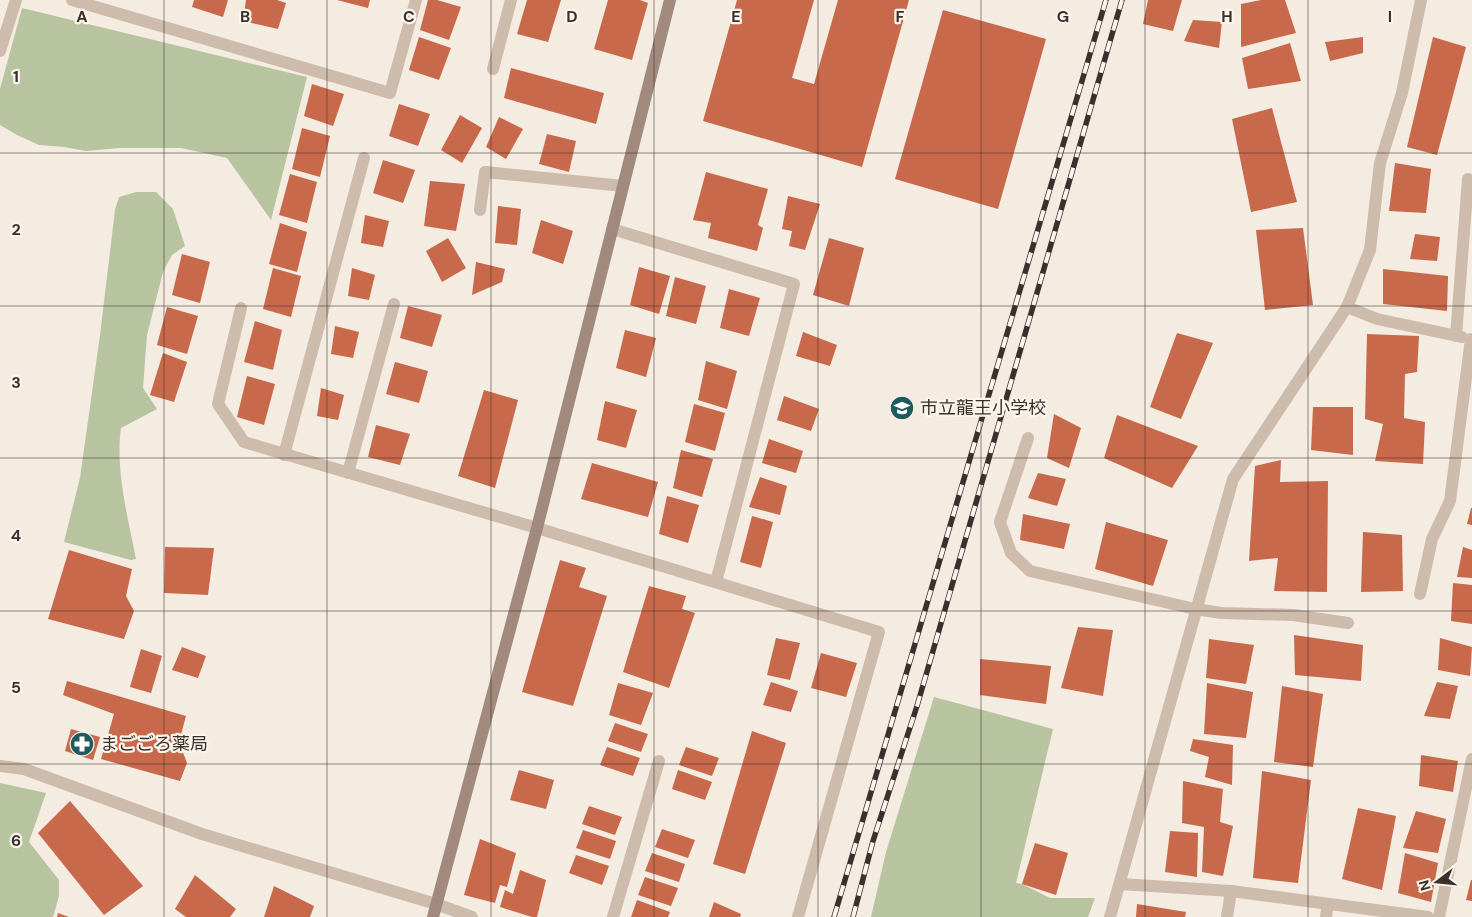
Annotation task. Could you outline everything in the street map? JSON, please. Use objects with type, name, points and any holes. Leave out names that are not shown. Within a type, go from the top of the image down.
[{"type":"street","points":[[0,51],[16,0]]},
{"type":"street","points":[[72,0],[390,93],[416,0]]},
{"type":"street","points":[[493,69],[511,0]]},
{"type":"street","points":[[433,917],[537,528],[670,0]]},
{"type":"street","points":[[1110,917],[1233,479],[1347,307],[1370,250],[1380,163],[1402,93],[1421,0]]},
{"type":"street","points":[[284,454],[364,158]]},
{"type":"street","points":[[480,210],[485,172],[623,186]]},
{"type":"street","points":[[1456,336],[1468,178]]},
{"type":"street","points":[[612,229],[794,284],[716,582]]},
{"type":"street","points":[[348,473],[394,304]]},
{"type":"street","points":[[1347,307],[1377,319],[1471,339],[1450,502],[1432,539],[1420,594]]},
{"type":"street","points":[[241,308],[218,404],[244,442],[537,528],[879,632],[798,917]]},
{"type":"street","points":[[1028,438],[1000,522],[1011,553],[1030,571],[1196,609],[1222,613],[1293,615],[1348,623]]},
{"type":"street","points":[[1439,917],[1472,759]]},
{"type":"street","points":[[613,917],[658,761]]},
{"type":"street","points":[[0,766],[24,769],[202,834],[436,904],[472,917]]},
{"type":"street","points":[[1120,884],[1231,891],[1327,911],[1428,917]]},
{"type":"street","points":[[1227,917],[1231,891]]},
{"type":"green space","points":[[22,8],[307,77],[271,220],[227,158],[181,148],[119,148],[86,151],[39,145],[0,125],[0,89]]},
{"type":"green space","points":[[136,192],[156,192],[173,209],[185,246],[172,255],[163,272],[147,335],[143,388],[157,409],[121,428],[121,477],[136,559],[131,560],[64,542],[80,478],[115,210],[119,197]]},
{"type":"green space","points":[[934,697],[1053,729],[1016,883],[1022,884],[1050,898],[1095,898],[1088,917],[871,917],[886,852]]},
{"type":"green space","points":[[0,783],[46,793],[29,842],[59,880],[59,896],[53,917],[0,917]]},
{"type":"building","points":[[194,0],[228,0],[223,17],[192,7]]},
{"type":"building","points":[[246,0],[277,0],[286,3],[278,29],[243,21]]},
{"type":"building","points":[[337,0],[370,0],[368,8]]},
{"type":"building","points":[[428,0],[437,0],[461,7],[449,40],[420,30]]},
{"type":"building","points":[[527,0],[561,0],[548,42],[517,34]]},
{"type":"building","points":[[608,0],[640,0],[648,3],[632,60],[594,49]]},
{"type":"building","points":[[737,0],[814,0],[792,78],[814,84],[838,0],[909,0],[862,167],[703,121]]},
{"type":"building","points":[[1148,0],[1182,0],[1173,31],[1143,24]]},
{"type":"building","points":[[1261,0],[1285,0],[1296,33],[1241,47],[1241,4]]},
{"type":"building","points":[[943,10],[1046,39],[998,209],[895,179]]},
{"type":"building","points":[[1193,20],[1222,22],[1219,48],[1184,41]]},
{"type":"building","points":[[419,37],[451,48],[439,80],[409,70]]},
{"type":"building","points":[[1363,37],[1363,53],[1330,61],[1325,42]]},
{"type":"building","points":[[1433,37],[1466,47],[1437,155],[1407,147]]},
{"type":"building","points":[[1290,43],[1301,81],[1248,89],[1242,58]]},
{"type":"building","points":[[511,68],[604,93],[596,124],[504,98]]},
{"type":"building","points":[[312,84],[344,94],[333,126],[304,116]]},
{"type":"building","points":[[399,104],[430,114],[418,146],[389,136]]},
{"type":"building","points":[[1272,108],[1297,202],[1251,212],[1232,119]]},
{"type":"building","points":[[460,115],[482,128],[462,163],[441,150]]},
{"type":"building","points":[[499,117],[523,129],[506,159],[486,147]]},
{"type":"building","points":[[302,128],[330,136],[320,177],[292,169]]},
{"type":"building","points":[[547,134],[576,141],[569,172],[539,164]]},
{"type":"building","points":[[383,160],[415,170],[403,203],[373,193]]},
{"type":"building","points":[[1395,163],[1431,169],[1426,213],[1389,211]]},
{"type":"building","points":[[706,172],[768,189],[758,225],[763,228],[757,251],[708,238],[711,223],[693,220]]},
{"type":"building","points":[[290,174],[317,182],[307,223],[279,215]]},
{"type":"building","points":[[430,181],[465,184],[456,231],[424,226]]},
{"type":"building","points":[[788,196],[820,204],[805,250],[789,246],[792,231],[782,229]]},
{"type":"building","points":[[498,206],[521,209],[517,245],[495,243]]},
{"type":"building","points":[[365,215],[389,221],[383,247],[361,243]]},
{"type":"building","points":[[541,220],[573,231],[563,264],[532,253]]},
{"type":"building","points":[[280,223],[307,232],[297,272],[269,264]]},
{"type":"building","points":[[1303,228],[1313,305],[1265,310],[1256,230]]},
{"type":"building","points":[[1415,234],[1440,237],[1437,261],[1410,259]]},
{"type":"building","points":[[448,238],[466,268],[442,282],[426,251]]},
{"type":"building","points":[[829,238],[864,248],[849,306],[813,295]]},
{"type":"building","points":[[182,254],[210,262],[200,303],[172,295]]},
{"type":"building","points":[[476,262],[505,269],[502,282],[472,295]]},
{"type":"building","points":[[639,267],[670,276],[659,314],[630,305]]},
{"type":"building","points":[[273,268],[301,276],[291,317],[263,309]]},
{"type":"building","points":[[352,268],[375,275],[369,300],[348,296]]},
{"type":"building","points":[[1383,269],[1448,276],[1447,311],[1383,304]]},
{"type":"building","points":[[675,277],[706,286],[696,324],[666,316]]},
{"type":"building","points":[[729,289],[760,298],[749,336],[720,328]]},
{"type":"building","points":[[408,306],[442,315],[432,347],[400,338]]},
{"type":"building","points":[[167,307],[198,316],[187,354],[157,345]]},
{"type":"building","points":[[255,321],[282,330],[273,370],[244,362]]},
{"type":"building","points":[[335,326],[359,332],[353,358],[331,354]]},
{"type":"building","points":[[625,330],[656,338],[646,377],[616,368]]},
{"type":"building","points":[[803,332],[837,345],[830,366],[796,356]]},
{"type":"building","points":[[1177,333],[1213,343],[1181,419],[1150,407]]},
{"type":"building","points":[[1367,334],[1419,336],[1417,372],[1405,374],[1404,418],[1425,422],[1423,464],[1375,461],[1383,424],[1365,419]]},
{"type":"building","points":[[163,353],[187,362],[174,402],[150,395]]},
{"type":"building","points":[[706,361],[737,371],[727,409],[698,400]]},
{"type":"building","points":[[395,362],[428,371],[419,403],[386,394]]},
{"type":"building","points":[[247,376],[275,384],[264,425],[237,417]]},
{"type":"building","points":[[321,388],[344,395],[338,420],[317,416]]},
{"type":"building","points":[[484,390],[518,400],[495,488],[458,476]]},
{"type":"building","points":[[784,396],[819,409],[811,431],[777,420]]},
{"type":"building","points":[[605,401],[637,410],[626,448],[597,440]]},
{"type":"building","points":[[694,404],[725,413],[715,451],[685,442]]},
{"type":"building","points":[[1313,407],[1353,407],[1353,455],[1311,450]]},
{"type":"building","points":[[1054,414],[1081,428],[1069,468],[1047,458]]},
{"type":"building","points":[[1117,415],[1198,446],[1172,488],[1104,458]]},
{"type":"building","points":[[376,425],[410,434],[400,465],[368,457]]},
{"type":"building","points":[[769,439],[803,451],[796,473],[762,463]]},
{"type":"building","points":[[681,450],[713,459],[702,497],[673,488]]},
{"type":"building","points":[[1281,460],[1280,482],[1328,481],[1327,592],[1274,591],[1278,558],[1249,561],[1255,466]]},
{"type":"building","points":[[592,463],[658,482],[648,517],[581,499]]},
{"type":"building","points":[[1038,473],[1066,479],[1057,506],[1028,498]]},
{"type":"building","points":[[760,477],[787,486],[780,515],[749,507]]},
{"type":"building","points":[[667,496],[699,505],[688,543],[659,534]]},
{"type":"building","points":[[1472,508],[1472,525],[1467,524]]},
{"type":"building","points":[[1023,514],[1070,524],[1064,549],[1020,540]]},
{"type":"building","points":[[752,516],[773,522],[761,568],[740,562]]},
{"type":"building","points":[[1106,522],[1168,540],[1153,586],[1095,569]]},
{"type":"building","points":[[1363,532],[1402,535],[1403,591],[1361,592]]},
{"type":"building","points":[[165,547],[214,548],[208,595],[164,593]]},
{"type":"building","points":[[1463,547],[1472,550],[1472,578],[1457,577]]},
{"type":"building","points":[[69,550],[132,569],[126,596],[134,611],[124,639],[48,619]]},
{"type":"building","points":[[560,560],[586,568],[579,587],[607,596],[573,706],[522,692]]},
{"type":"building","points":[[1453,583],[1472,585],[1472,624],[1451,621]]},
{"type":"building","points":[[649,586],[686,596],[682,609],[695,613],[669,688],[623,672]]},
{"type":"building","points":[[1078,627],[1113,630],[1103,696],[1061,688]]},
{"type":"building","points":[[1294,635],[1363,645],[1361,681],[1295,675]]},
{"type":"building","points":[[776,638],[800,643],[790,680],[767,675]]},
{"type":"building","points":[[1440,638],[1472,647],[1470,676],[1438,670]]},
{"type":"building","points":[[1209,639],[1254,645],[1246,684],[1206,678]]},
{"type":"building","points":[[182,647],[206,656],[198,678],[172,670]]},
{"type":"building","points":[[141,649],[162,656],[151,693],[130,687]]},
{"type":"building","points":[[821,653],[857,663],[846,697],[811,688]]},
{"type":"building","points":[[980,659],[1051,666],[1046,704],[980,695]]},
{"type":"building","points":[[67,681],[186,716],[179,742],[187,763],[180,781],[101,759],[114,714],[63,695]]},
{"type":"building","points":[[771,682],[798,691],[791,712],[763,705]]},
{"type":"building","points":[[1437,682],[1458,686],[1450,719],[1424,716]]},
{"type":"building","points":[[618,683],[653,693],[641,725],[609,715]]},
{"type":"building","points":[[1207,683],[1253,692],[1246,738],[1204,734]]},
{"type":"building","points":[[1282,686],[1323,694],[1313,767],[1274,762]]},
{"type":"building","points":[[615,723],[648,734],[641,752],[608,741]]},
{"type":"building","name":"まごごろ薬局","points":[[71,729],[100,737],[93,760],[65,751]]},
{"type":"building","points":[[752,731],[786,743],[745,874],[713,864]]},
{"type":"building","points":[[1193,739],[1233,745],[1232,785],[1205,777],[1209,757],[1190,751]]},
{"type":"building","points":[[607,747],[640,758],[633,776],[600,765]]},
{"type":"building","points":[[686,747],[719,758],[712,776],[679,765]]},
{"type":"building","points":[[1421,755],[1458,761],[1453,792],[1419,786]]},
{"type":"building","points":[[519,770],[554,780],[546,809],[510,800]]},
{"type":"building","points":[[678,770],[712,782],[705,800],[672,789]]},
{"type":"building","points":[[1262,771],[1311,780],[1298,883],[1253,878]]},
{"type":"building","points":[[1183,781],[1223,789],[1220,822],[1233,826],[1223,876],[1202,872],[1204,827],[1182,823]]},
{"type":"building","points":[[70,801],[143,886],[104,915],[38,833]]},
{"type":"building","points":[[589,806],[622,817],[615,835],[582,824]]},
{"type":"building","points":[[1358,808],[1396,816],[1382,890],[1342,879]]},
{"type":"building","points":[[1416,811],[1446,819],[1438,853],[1403,848]]},
{"type":"building","points":[[662,829],[695,840],[688,858],[655,847]]},
{"type":"building","points":[[583,830],[616,841],[610,859],[576,848]]},
{"type":"building","points":[[1170,831],[1198,833],[1197,877],[1165,872]]},
{"type":"building","points":[[480,839],[516,853],[507,887],[500,885],[495,903],[464,895]]},
{"type":"building","points":[[1035,843],[1068,853],[1056,895],[1022,884]]},
{"type":"building","points":[[652,853],[685,864],[679,882],[645,871]]},
{"type":"building","points":[[1405,853],[1438,863],[1431,902],[1398,893]]},
{"type":"building","points":[[576,855],[609,866],[602,885],[569,873]]},
{"type":"building","points":[[520,870],[546,880],[537,917],[500,907],[505,890],[513,894]]},
{"type":"building","points":[[195,875],[236,909],[230,917],[186,917],[175,909]]},
{"type":"building","points":[[645,877],[678,888],[671,906],[638,895]]},
{"type":"building","points":[[1472,880],[1472,901],[1466,900]]},
{"type":"building","points":[[274,886],[314,906],[310,917],[264,917]]},
{"type":"building","points":[[637,900],[670,912],[668,917],[631,917]]},
{"type":"building","points":[[714,902],[741,914],[740,917],[709,917]]},
{"type":"building","points":[[1137,904],[1186,912],[1185,917],[1136,917]]},
{"type":"building","points":[[58,913],[69,917],[57,917]]},
{"type":"railway","points":[[834,917],[1106,0]]},
{"type":"railway","points":[[853,917],[873,841],[917,706],[1122,0]]},
{"type":"place","name":"市立龍王小学校","points":[[902,408]]},
{"type":"place","name":"まごごろ薬局","points":[[82,744]]}]
